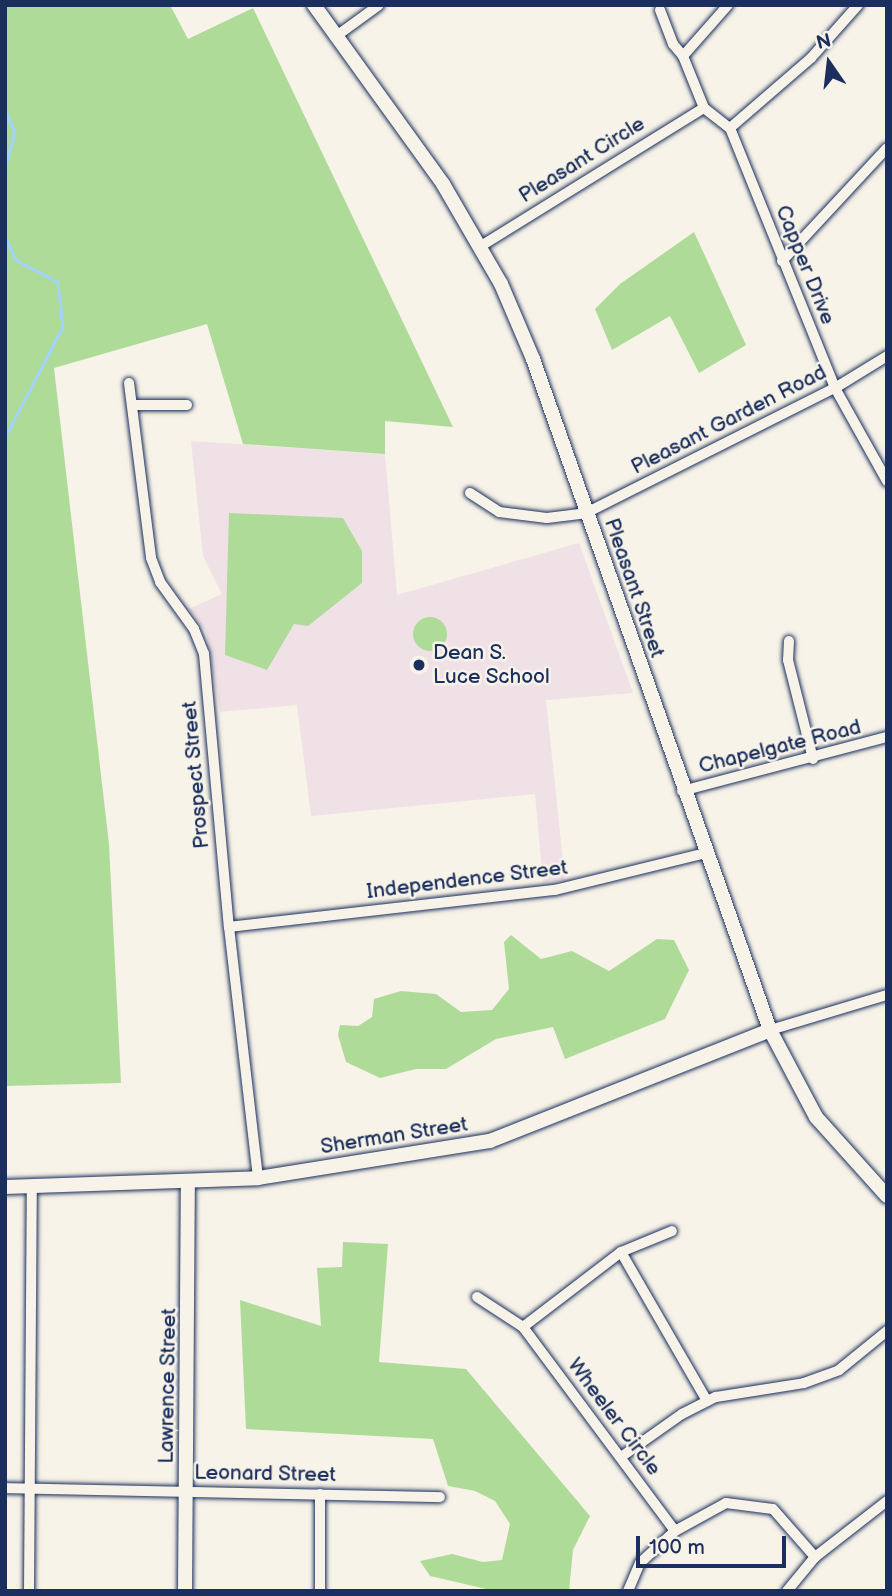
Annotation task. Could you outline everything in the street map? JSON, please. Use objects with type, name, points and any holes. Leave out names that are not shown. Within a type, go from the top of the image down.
[{"type":"main road","name":"Pleasant Street","points":[[314,5],[443,184],[481,246],[533,359],[682,791],[770,1030],[816,1116],[887,1196]]},
{"type":"main road","name":"Sherman Street","points":[[5,1187],[32,1189],[258,1178],[490,1141],[770,1030]]},
{"type":"main road","name":"Lawrence Street","points":[[185,1591],[188,1491],[188,1182]]},
{"type":"street","points":[[335,37],[379,5]]},
{"type":"street","points":[[683,56],[728,5]]},
{"type":"street","points":[[660,10],[673,44],[683,56],[704,108],[730,128],[811,58],[858,5]]},
{"type":"street","name":"Pleasant Circle","points":[[481,246],[704,108]]},
{"type":"street","name":"Capper Drive","points":[[730,128],[835,388],[887,481]]},
{"type":"street","points":[[782,261],[887,148]]},
{"type":"street","name":"Pleasant Garden Road","points":[[471,493],[499,512],[547,518],[586,513],[835,388],[887,356]]},
{"type":"street","name":"Prospect Street","points":[[130,383],[151,558],[160,582],[194,629],[204,654],[229,927],[258,1178]]},
{"type":"street","points":[[132,405],[164,402],[187,405]]},
{"type":"street","points":[[789,641],[788,660],[813,759]]},
{"type":"street","name":"Chapelgate Road","points":[[682,791],[813,759],[887,737]]},
{"type":"street","name":"Independence Street","points":[[229,927],[557,890],[706,853]]},
{"type":"street","points":[[770,1030],[887,995]]},
{"type":"street","points":[[29,1591],[32,1189]]},
{"type":"street","points":[[523,1326],[621,1252],[671,1231]]},
{"type":"street","points":[[621,1252],[707,1401]]},
{"type":"street","name":"Wheeler Circle","points":[[477,1297],[523,1326],[675,1531]]},
{"type":"street","points":[[621,1457],[707,1401],[823,1377],[839,1370],[887,1331]]},
{"type":"street","name":"Leonard Street","points":[[5,1488],[440,1497]]},
{"type":"street","points":[[320,1494],[320,1591]]},
{"type":"street","points":[[787,1591],[814,1558],[887,1501]]},
{"type":"street","points":[[628,1591],[640,1563],[675,1531],[705,1511],[742,1502],[773,1510],[814,1558]]},
{"type":"shaded area","name":"Dean S. Luce School","points":[[191,441],[385,454],[397,595],[579,543],[633,693],[546,700],[565,880],[543,883],[535,794],[311,816],[297,705],[220,712],[206,631],[189,609],[222,594],[203,556]]},
{"type":"green space","points":[[5,5],[170,5],[188,39],[253,8],[453,427],[385,421],[385,454],[243,444],[207,324],[54,368],[109,844],[121,1083],[5,1086]]},
{"type":"green space","points":[[694,232],[746,345],[699,373],[670,316],[612,350],[595,309],[620,284]]},
{"type":"green space","points":[[229,513],[343,518],[362,551],[362,583],[308,626],[294,624],[267,670],[225,655]]},
{"type":"green space","points":[[430,617],[442,622],[447,634],[442,646],[430,651],[418,646],[413,634],[418,622]]},
{"type":"green space","points":[[511,935],[541,959],[572,951],[609,971],[657,939],[674,940],[689,970],[665,1019],[565,1059],[553,1027],[496,1039],[446,1069],[416,1069],[380,1078],[346,1062],[338,1035],[340,1025],[358,1026],[372,1017],[374,999],[401,991],[436,994],[461,1012],[492,1010],[509,989],[504,942]]},
{"type":"green space","points":[[343,1242],[388,1244],[379,1362],[466,1369],[590,1516],[573,1550],[569,1591],[495,1591],[430,1576],[420,1561],[452,1554],[483,1562],[502,1560],[510,1524],[495,1501],[475,1491],[448,1486],[433,1439],[246,1429],[240,1300],[321,1326],[317,1268],[342,1267]]},
{"type":"waterway","points":[[5,109],[15,132],[5,170]]},
{"type":"waterway","points":[[5,236],[16,260],[58,282],[63,327],[5,438]]},
{"type":"place","name":"Dean S. Luce School","points":[[419,665]]}]
